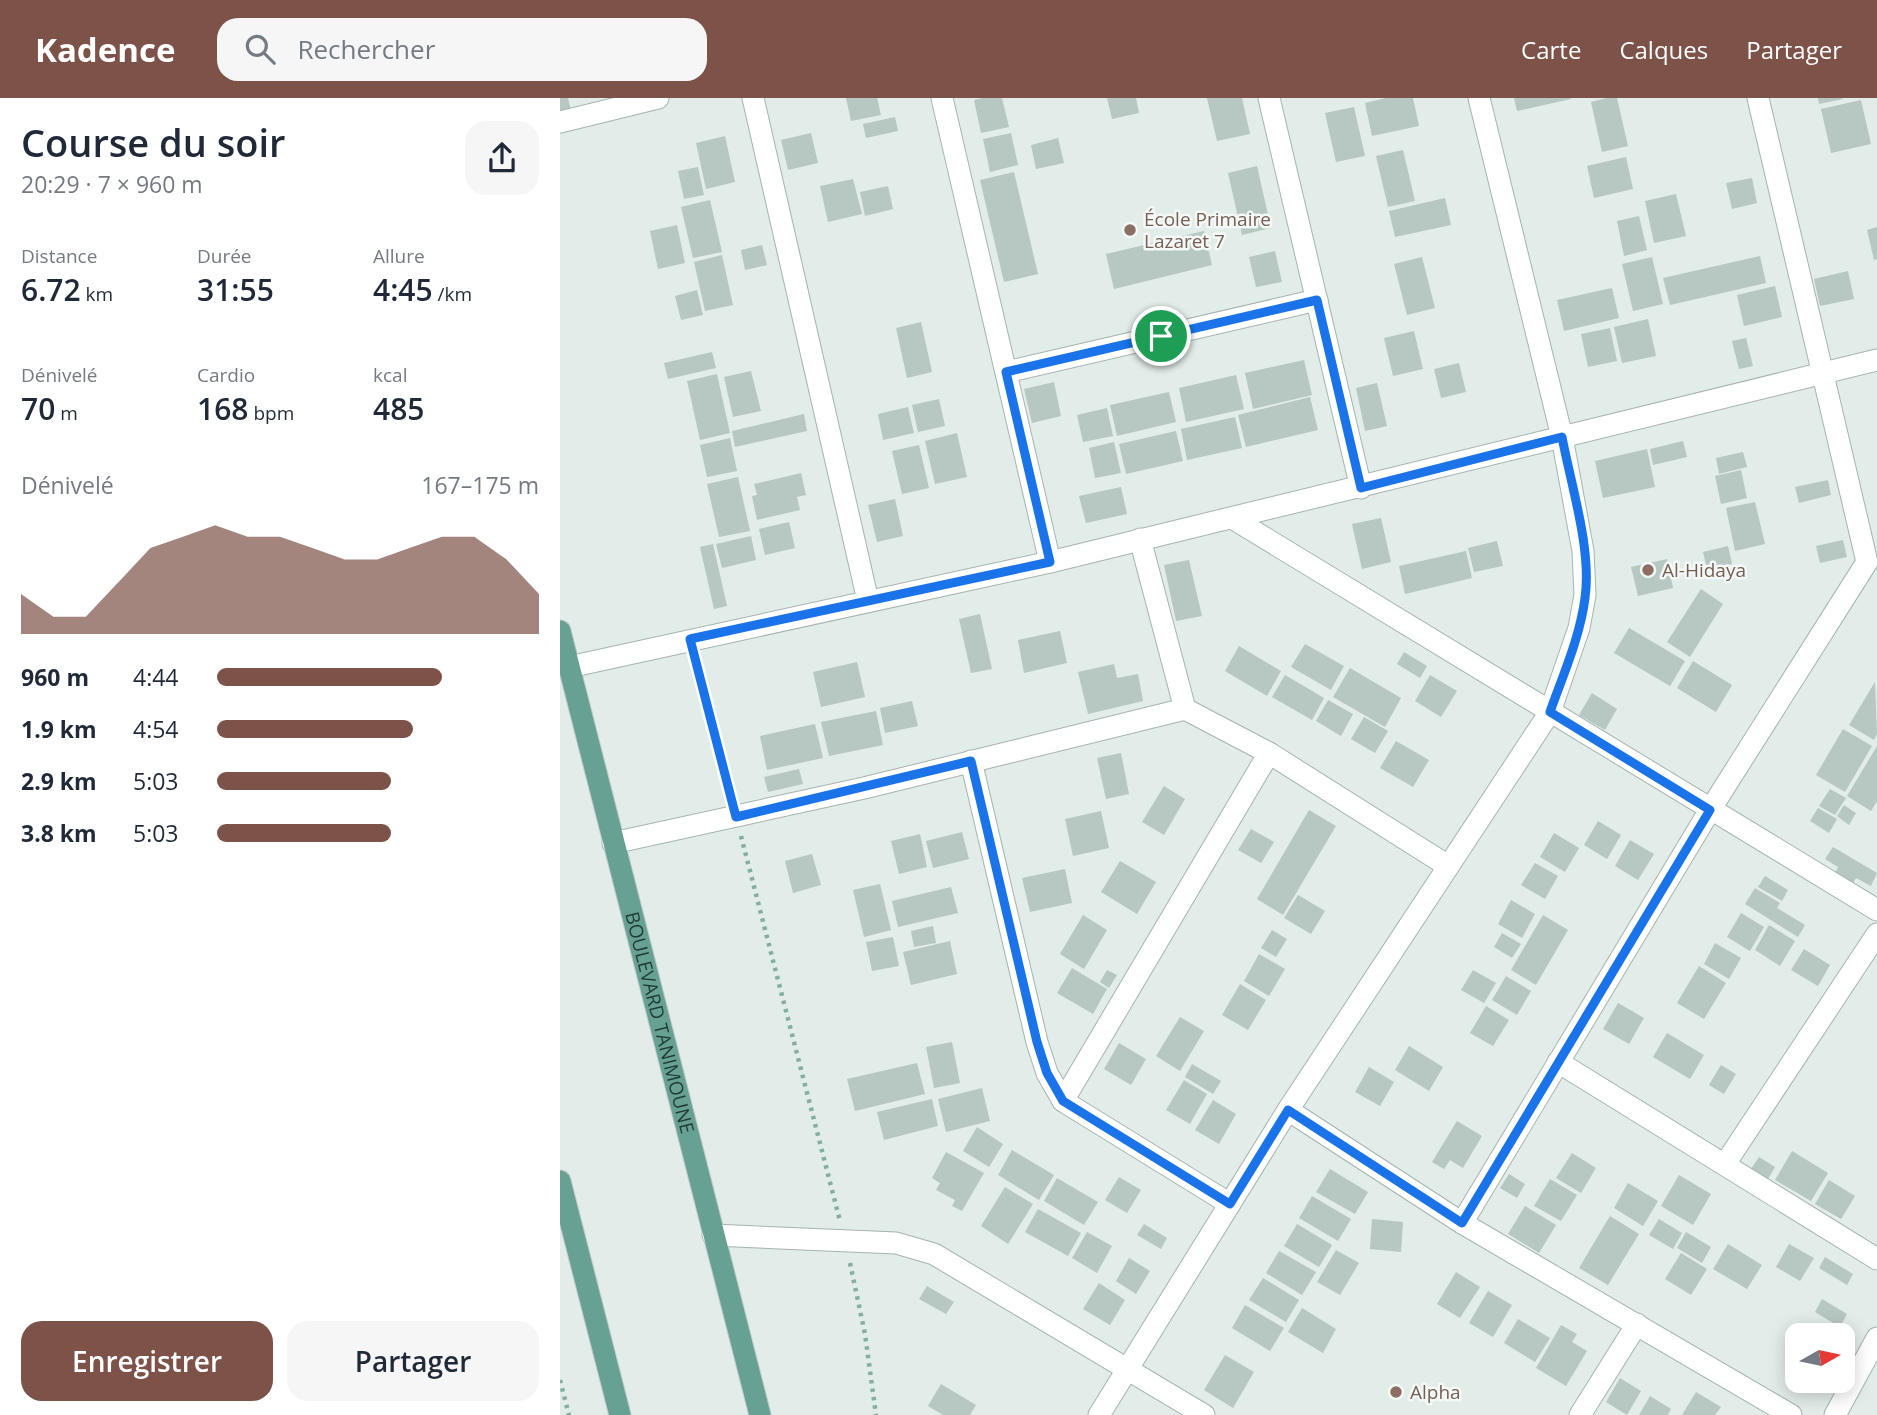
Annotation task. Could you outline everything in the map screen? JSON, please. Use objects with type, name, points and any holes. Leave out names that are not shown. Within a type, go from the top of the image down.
[{"type":"main road","name":"BOULEVARD TANIMOUNE","points":[[560,631],[760,1415]]},
{"type":"main road","points":[[561,1186],[620,1415]]},
{"type":"street","points":[[560,122],[657,98]]},
{"type":"street","points":[[753,98],[868,601]]},
{"type":"street","points":[[942,98],[1050,562]]},
{"type":"street","points":[[1269,98],[1361,488]]},
{"type":"street","points":[[1099,1415],[1288,1110],[1550,712],[1579,628],[1586,595],[1583,551],[1562,437],[1479,98]]},
{"type":"street","points":[[1462,1223],[1710,810],[1867,562],[1759,98]]},
{"type":"street","points":[[1006,372],[1317,300]]},
{"type":"street","points":[[569,667],[1050,562],[1877,360]]},
{"type":"street","points":[[1232,518],[1877,910]]},
{"type":"street","points":[[1140,539],[1185,709]]},
{"type":"street","points":[[613,843],[736,817],[1185,709],[1269,753],[1448,866]]},
{"type":"street","points":[[1063,1101],[1269,753]]},
{"type":"street","points":[[971,761],[1037,1042],[1047,1073],[1063,1101],[1230,1204]]},
{"type":"street","points":[[1725,1164],[1877,934]]},
{"type":"street","points":[[1559,1062],[1877,1259]]},
{"type":"street","points":[[1288,1110],[1462,1223],[1791,1415]]},
{"type":"street","points":[[713,1235],[896,1242],[934,1254],[1128,1367],[1204,1415]]},
{"type":"street","points":[[1580,1415],[1637,1324]]},
{"type":"street","points":[[1835,1415],[1877,1338]]},
{"type":"path","points":[[690,639],[845,1238],[865,1334],[876,1415]]},
{"type":"path","points":[[560,1380],[569,1415]]},
{"type":"building","points":[[560,98],[568,98],[571,111],[560,113]]},
{"type":"building","points":[[846,98],[877,98],[881,115],[851,121]]},
{"type":"building","points":[[1002,98],[1009,127],[981,133],[974,100]]},
{"type":"building","points":[[1107,98],[1136,98],[1139,113],[1112,119]]},
{"type":"building","points":[[1207,98],[1242,98],[1250,134],[1217,141]]},
{"type":"building","points":[[1386,98],[1413,98],[1419,126],[1372,136],[1365,103]]},
{"type":"building","points":[[1514,98],[1571,98],[1571,99],[1517,111]]},
{"type":"building","points":[[1617,98],[1628,146],[1602,152],[1591,102]]},
{"type":"building","points":[[1818,98],[1842,98],[1843,99],[1819,104]]},
{"type":"building","points":[[1861,100],[1871,144],[1831,153],[1821,109]]},
{"type":"building","points":[[1354,107],[1365,156],[1336,162],[1325,113]]},
{"type":"building","points":[[895,117],[898,131],[866,138],[863,124]]},
{"type":"building","points":[[811,133],[818,163],[788,170],[781,140]]},
{"type":"building","points":[[1011,133],[1018,165],[990,172],[983,139]]},
{"type":"building","points":[[725,136],[735,182],[706,189],[696,143]]},
{"type":"building","points":[[1058,138],[1064,163],[1036,169],[1031,145]]},
{"type":"building","points":[[1403,150],[1415,201],[1388,207],[1376,156]]},
{"type":"building","points":[[1626,157],[1633,189],[1594,198],[1587,166]]},
{"type":"building","points":[[1257,166],[1271,228],[1242,235],[1228,173]]},
{"type":"building","points":[[698,167],[704,195],[684,199],[678,171]]},
{"type":"building","points":[[1014,172],[1038,274],[1004,282],[980,180]]},
{"type":"building","points":[[1752,178],[1757,203],[1732,209],[1726,183]]},
{"type":"building","points":[[853,179],[862,214],[828,222],[820,186]]},
{"type":"building","points":[[888,186],[893,209],[865,216],[860,192]]},
{"type":"building","points":[[1676,194],[1686,236],[1654,243],[1645,201]]},
{"type":"building","points":[[1445,198],[1451,225],[1395,237],[1389,211]]},
{"type":"building","points":[[710,200],[722,252],[693,258],[681,207]]},
{"type":"building","points":[[1639,216],[1647,250],[1624,256],[1617,221]]},
{"type":"building","points":[[677,225],[685,263],[658,269],[650,231]]},
{"type":"building","points":[[1877,227],[1877,259],[1874,260],[1867,230]]},
{"type":"building","points":[[1204,231],[1212,265],[1114,289],[1106,254]]},
{"type":"building","points":[[762,245],[767,265],[745,270],[741,250]]},
{"type":"building","points":[[1275,251],[1282,282],[1256,287],[1249,257]]},
{"type":"building","points":[[722,255],[733,305],[705,311],[694,262]]},
{"type":"building","points":[[1760,256],[1766,283],[1670,305],[1663,278]]},
{"type":"building","points":[[1422,257],[1435,308],[1407,315],[1394,264]]},
{"type":"building","points":[[1652,257],[1663,304],[1633,311],[1622,264]]},
{"type":"building","points":[[1848,271],[1854,299],[1820,306],[1814,279]]},
{"type":"building","points":[[1775,286],[1782,317],[1744,326],[1737,295]]},
{"type":"building","points":[[1612,288],[1619,318],[1564,331],[1557,300]]},
{"type":"building","points":[[697,290],[703,315],[681,320],[675,296]]},
{"type":"building","points":[[1648,319],[1656,356],[1622,363],[1614,327]]},
{"type":"building","points":[[921,322],[932,372],[907,378],[896,328]]},
{"type":"building","points":[[1610,328],[1617,361],[1588,367],[1581,334]]},
{"type":"building","points":[[1414,331],[1423,369],[1393,376],[1384,338]]},
{"type":"building","points":[[1746,338],[1753,366],[1739,369],[1732,341]]},
{"type":"building","points":[[712,352],[716,368],[668,379],[664,363]]},
{"type":"building","points":[[1304,360],[1312,395],[1253,409],[1245,373]]},
{"type":"building","points":[[1459,363],[1466,392],[1441,398],[1434,369]]},
{"type":"building","points":[[751,371],[761,411],[733,417],[724,377]]},
{"type":"building","points":[[717,374],[730,433],[700,440],[687,381]]},
{"type":"building","points":[[1236,375],[1244,409],[1186,422],[1179,388]]},
{"type":"building","points":[[1054,382],[1061,416],[1032,423],[1024,389]]},
{"type":"building","points":[[1377,383],[1387,426],[1365,431],[1356,388]]},
{"type":"building","points":[[1169,392],[1176,422],[1117,436],[1110,405]]},
{"type":"building","points":[[1310,397],[1318,430],[1246,447],[1238,415]]},
{"type":"building","points":[[939,399],[945,426],[918,432],[912,405]]},
{"type":"building","points":[[908,407],[914,433],[883,440],[878,414]]},
{"type":"building","points":[[1107,408],[1113,436],[1083,442],[1077,415]]},
{"type":"building","points":[[804,414],[807,431],[735,447],[732,431]]},
{"type":"building","points":[[1235,417],[1242,448],[1187,460],[1181,429]]},
{"type":"building","points":[[1176,431],[1183,461],[1126,474],[1119,444]]},
{"type":"building","points":[[957,433],[967,477],[935,484],[925,441]]},
{"type":"building","points":[[730,438],[737,471],[707,477],[700,445]]},
{"type":"building","points":[[1683,441],[1687,457],[1653,465],[1650,449]]},
{"type":"building","points":[[1114,442],[1121,473],[1095,478],[1089,448]]},
{"type":"building","points":[[919,445],[929,488],[902,494],[892,451]]},
{"type":"building","points":[[1647,449],[1655,487],[1603,498],[1595,461]]},
{"type":"building","points":[[1743,452],[1747,467],[1719,474],[1716,458]]},
{"type":"building","points":[[1741,470],[1747,498],[1721,504],[1715,476]]},
{"type":"building","points":[[801,473],[806,495],[797,497],[800,510],[757,520],[752,496],[757,495],[754,484]]},
{"type":"building","points":[[738,477],[750,531],[719,537],[707,484]]},
{"type":"building","points":[[1828,480],[1831,495],[1799,503],[1795,487]]},
{"type":"building","points":[[1121,487],[1127,514],[1086,523],[1079,496]]},
{"type":"building","points":[[895,499],[903,536],[877,542],[868,505]]},
{"type":"building","points":[[1755,502],[1765,544],[1735,551],[1726,508]]},
{"type":"building","points":[[1381,518],[1391,562],[1362,569],[1352,524]]},
{"type":"building","points":[[789,522],[795,548],[765,555],[759,529]]},
{"type":"building","points":[[751,536],[756,560],[722,568],[716,544]]},
{"type":"building","points":[[1843,540],[1847,557],[1820,563],[1816,546]]},
{"type":"building","points":[[1497,541],[1503,566],[1474,572],[1468,548]]},
{"type":"building","points":[[713,544],[727,606],[714,609],[700,547]]},
{"type":"building","points":[[1728,546],[1732,564],[1707,569],[1703,552]]},
{"type":"building","points":[[1466,551],[1472,578],[1405,594],[1399,566]]},
{"type":"building","points":[[1667,559],[1673,588],[1638,596],[1631,567]]},
{"type":"building","points":[[1189,560],[1202,616],[1176,621],[1164,565]]},
{"type":"building","points":[[1701,589],[1723,604],[1690,657],[1667,642]]},
{"type":"building","points":[[980,614],[992,669],[971,673],[959,619]]},
{"type":"building","points":[[1629,628],[1685,661],[1670,686],[1614,653]]},
{"type":"building","points":[[1060,631],[1067,663],[1024,673],[1018,640]]},
{"type":"building","points":[[1305,644],[1344,666],[1331,690],[1291,667]]},
{"type":"building","points":[[1239,646],[1281,671],[1267,696],[1225,671]]},
{"type":"building","points":[[1404,652],[1427,666],[1420,678],[1397,664]]},
{"type":"building","points":[[1693,661],[1732,685],[1716,712],[1677,688]]},
{"type":"building","points":[[857,662],[865,697],[821,707],[813,672]]},
{"type":"building","points":[[1114,664],[1117,678],[1138,674],[1143,701],[1088,714],[1078,672]]},
{"type":"building","points":[[1350,668],[1401,698],[1385,727],[1333,697]]},
{"type":"building","points":[[1285,675],[1324,698],[1312,720],[1272,697]]},
{"type":"building","points":[[1430,675],[1457,691],[1441,717],[1415,701]]},
{"type":"building","points":[[1875,682],[1877,734],[1874,740],[1849,725]]},
{"type":"building","points":[[1592,693],[1617,709],[1605,730],[1579,715]]},
{"type":"building","points":[[1328,700],[1353,714],[1341,736],[1316,721]]},
{"type":"building","points":[[912,701],[918,726],[885,733],[880,708]]},
{"type":"building","points":[[876,711],[883,745],[829,756],[821,722]]},
{"type":"building","points":[[1364,717],[1388,731],[1375,753],[1351,739]]},
{"type":"building","points":[[815,724],[823,758],[767,770],[760,736]]},
{"type":"building","points":[[1843,729],[1872,746],[1845,792],[1816,775]]},
{"type":"building","points":[[1396,741],[1429,760],[1413,787],[1380,768]]},
{"type":"building","points":[[1877,746],[1877,801],[1871,811],[1847,796]]},
{"type":"building","points":[[1121,753],[1129,794],[1106,799],[1097,758]]},
{"type":"building","points":[[799,769],[803,784],[768,792],[764,777]]},
{"type":"building","points":[[1164,786],[1185,799],[1164,835],[1142,822]]},
{"type":"building","points":[[1830,789],[1846,798],[1835,815],[1819,806]]},
{"type":"building","points":[[1844,805],[1856,813],[1849,825],[1837,816]]},
{"type":"building","points":[[1818,808],[1837,819],[1829,833],[1810,821]]},
{"type":"building","points":[[1309,810],[1336,826],[1283,915],[1257,899]]},
{"type":"building","points":[[1101,811],[1109,848],[1073,856],[1065,819]]},
{"type":"building","points":[[1598,821],[1621,835],[1607,859],[1584,845]]},
{"type":"building","points":[[1251,829],[1274,842],[1261,863],[1238,850]]},
{"type":"building","points":[[962,832],[969,859],[933,868],[926,841]]},
{"type":"building","points":[[1554,833],[1579,848],[1565,872],[1540,857]]},
{"type":"building","points":[[920,834],[927,867],[899,874],[891,841]]},
{"type":"building","points":[[1630,840],[1654,854],[1638,880],[1615,866]]},
{"type":"building","points":[[1833,847],[1877,873],[1871,886],[1856,878],[1853,883],[1835,873],[1838,867],[1825,859]]},
{"type":"building","points":[[812,854],[821,885],[793,893],[785,861]]},
{"type":"building","points":[[1120,861],[1156,882],[1137,914],[1101,892]]},
{"type":"building","points":[[1535,863],[1558,876],[1545,899],[1521,885]]},
{"type":"building","points":[[1065,869],[1072,903],[1030,912],[1022,878]]},
{"type":"building","points":[[1765,876],[1788,890],[1782,901],[1758,887]]},
{"type":"building","points":[[880,884],[891,930],[864,937],[853,890]]},
{"type":"building","points":[[951,887],[958,913],[898,927],[892,901]]},
{"type":"building","points":[[1755,888],[1780,903],[1777,908],[1805,925],[1798,937],[1745,904]]},
{"type":"building","points":[[1298,895],[1325,911],[1311,934],[1284,918]]},
{"type":"building","points":[[1511,900],[1535,914],[1522,938],[1498,924]]},
{"type":"building","points":[[1741,913],[1764,927],[1750,951],[1727,937]]},
{"type":"building","points":[[1083,915],[1107,930],[1084,969],[1060,954]]},
{"type":"building","points":[[1543,915],[1568,930],[1536,985],[1511,970]]},
{"type":"building","points":[[1769,925],[1795,941],[1780,966],[1755,950]]},
{"type":"building","points":[[933,926],[936,943],[914,947],[911,931]]},
{"type":"building","points":[[1272,930],[1287,939],[1276,957],[1261,948]]},
{"type":"building","points":[[1502,933],[1521,944],[1512,958],[1494,947]]},
{"type":"building","points":[[893,937],[899,966],[872,971],[866,942]]},
{"type":"building","points":[[950,941],[957,974],[911,985],[903,952]]},
{"type":"building","points":[[1715,943],[1741,958],[1729,979],[1704,964]]},
{"type":"building","points":[[1804,949],[1830,965],[1818,986],[1791,970]]},
{"type":"building","points":[[1259,954],[1285,969],[1269,996],[1244,981]]},
{"type":"building","points":[[1699,966],[1726,983],[1704,1019],[1677,1003]]},
{"type":"building","points":[[1072,968],[1107,989],[1093,1014],[1057,993]]},
{"type":"building","points":[[1107,970],[1117,975],[1109,988],[1100,982]]},
{"type":"building","points":[[1473,970],[1496,983],[1484,1003],[1461,990]]},
{"type":"building","points":[[1506,976],[1531,991],[1517,1015],[1492,1000]]},
{"type":"building","points":[[1240,984],[1266,1000],[1248,1030],[1222,1015]]},
{"type":"building","points":[[1618,1003],[1644,1018],[1629,1044],[1603,1029]]},
{"type":"building","points":[[1486,1006],[1509,1020],[1493,1046],[1470,1033]]},
{"type":"building","points":[[1180,1017],[1204,1031],[1180,1071],[1156,1056]]},
{"type":"building","points":[[1667,1033],[1704,1055],[1690,1079],[1653,1057]]},
{"type":"building","points":[[952,1042],[960,1083],[934,1088],[926,1047]]},
{"type":"building","points":[[1119,1043],[1146,1059],[1131,1085],[1104,1069]]},
{"type":"building","points":[[1409,1046],[1443,1067],[1429,1091],[1395,1070]]},
{"type":"building","points":[[917,1063],[925,1094],[855,1111],[847,1079]]},
{"type":"building","points":[[1192,1064],[1221,1081],[1213,1094],[1185,1077]]},
{"type":"building","points":[[1721,1065],[1736,1074],[1724,1094],[1709,1085]]},
{"type":"building","points":[[1369,1067],[1394,1082],[1380,1106],[1355,1092]]},
{"type":"building","points":[[1184,1080],[1207,1094],[1190,1124],[1166,1110]]},
{"type":"building","points":[[982,1088],[990,1121],[946,1132],[938,1099]]},
{"type":"building","points":[[932,1099],[938,1126],[884,1140],[877,1112]]},
{"type":"building","points":[[1213,1100],[1236,1114],[1219,1144],[1195,1130]]},
{"type":"building","points":[[1457,1121],[1482,1136],[1463,1168],[1450,1160],[1444,1169],[1432,1162]]},
{"type":"building","points":[[977,1127],[1003,1144],[989,1167],[963,1151]]},
{"type":"building","points":[[1012,1150],[1054,1175],[1039,1200],[998,1175]]},
{"type":"building","points":[[1792,1151],[1828,1173],[1811,1201],[1775,1180]]},
{"type":"building","points":[[946,1152],[984,1173],[962,1211],[952,1206],[955,1200],[936,1190],[940,1183],[932,1178]]},
{"type":"building","points":[[1572,1153],[1596,1168],[1581,1193],[1556,1178]]},
{"type":"building","points":[[1759,1157],[1775,1167],[1768,1179],[1751,1169]]},
{"type":"building","points":[[1330,1169],[1368,1192],[1355,1214],[1316,1192]]},
{"type":"building","points":[[1509,1174],[1525,1184],[1517,1198],[1500,1188]]},
{"type":"building","points":[[1679,1175],[1711,1194],[1693,1225],[1661,1206]]},
{"type":"building","points":[[1119,1177],[1141,1190],[1127,1213],[1105,1200]]},
{"type":"building","points":[[1057,1178],[1098,1202],[1084,1225],[1044,1201]]},
{"type":"building","points":[[1550,1179],[1577,1195],[1561,1221],[1534,1206]]},
{"type":"building","points":[[1829,1180],[1855,1196],[1841,1219],[1815,1204]]},
{"type":"building","points":[[1628,1183],[1658,1201],[1643,1226],[1614,1208]]},
{"type":"building","points":[[1005,1187],[1033,1204],[1008,1244],[981,1226]]},
{"type":"building","points":[[1312,1196],[1351,1219],[1338,1241],[1299,1218]]},
{"type":"building","points":[[1525,1206],[1556,1225],[1539,1253],[1508,1234]]},
{"type":"building","points":[[1038,1209],[1081,1233],[1068,1256],[1025,1232]]},
{"type":"building","points":[[1610,1216],[1639,1234],[1608,1285],[1579,1268]]},
{"type":"building","points":[[1372,1219],[1403,1222],[1401,1252],[1370,1249]]},
{"type":"building","points":[[1659,1219],[1682,1233],[1673,1249],[1649,1235]]},
{"type":"building","points":[[1144,1224],[1167,1238],[1161,1249],[1137,1235]]},
{"type":"building","points":[[1297,1224],[1332,1245],[1319,1267],[1284,1246]]},
{"type":"building","points":[[1087,1232],[1112,1246],[1097,1273],[1072,1258]]},
{"type":"building","points":[[1686,1232],[1711,1247],[1702,1263],[1677,1248]]},
{"type":"building","points":[[1728,1244],[1762,1265],[1747,1289],[1713,1269]]},
{"type":"building","points":[[1789,1244],[1814,1258],[1800,1281],[1776,1267]]},
{"type":"building","points":[[1336,1250],[1359,1263],[1340,1295],[1317,1282]]},
{"type":"building","points":[[1279,1251],[1316,1272],[1302,1295],[1266,1273]]},
{"type":"building","points":[[1681,1253],[1707,1269],[1691,1295],[1665,1279]]},
{"type":"building","points":[[1825,1257],[1853,1274],[1847,1285],[1819,1268]]},
{"type":"building","points":[[1129,1258],[1150,1271],[1136,1294],[1116,1281]]},
{"type":"building","points":[[1456,1272],[1480,1287],[1460,1318],[1437,1304]]},
{"type":"building","points":[[1263,1278],[1299,1300],[1286,1322],[1249,1300]]},
{"type":"building","points":[[1099,1283],[1125,1300],[1110,1325],[1083,1309]]},
{"type":"building","points":[[927,1286],[954,1302],[946,1314],[919,1299]]},
{"type":"building","points":[[1488,1291],[1512,1305],[1493,1337],[1469,1323]]},
{"type":"building","points":[[1822,1299],[1847,1314],[1842,1323],[1833,1323],[1815,1312]]},
{"type":"building","points":[[1245,1305],[1284,1328],[1270,1351],[1232,1328]]},
{"type":"building","points":[[1302,1308],[1336,1329],[1323,1353],[1288,1332]]},
{"type":"building","points":[[1518,1319],[1550,1338],[1535,1362],[1504,1343]]},
{"type":"building","points":[[1561,1325],[1577,1334],[1572,1342],[1587,1351],[1566,1386],[1536,1368]]},
{"type":"building","points":[[1225,1355],[1254,1372],[1233,1408],[1204,1390]]},
{"type":"building","points":[[1620,1378],[1641,1391],[1627,1415],[1606,1402]]},
{"type":"building","points":[[941,1384],[976,1405],[970,1415],[943,1415],[928,1406]]},
{"type":"building","points":[[1696,1392],[1721,1407],[1715,1415],[1682,1415]]},
{"type":"building","points":[[1650,1396],[1671,1409],[1668,1415],[1639,1415]]},
{"type":"place","name":"École Primaire Lazaret 7","points":[[1130,230]]},
{"type":"place","name":"Al-Hidaya","points":[[1648,570]]},
{"type":"place","name":"Alpha","points":[[1396,1392]]},
{"type":"route","points":[[1317,300],[1361,488],[1562,437],[1583,551],[1586,595],[1579,628],[1550,712],[1710,810],[1462,1223],[1288,1110],[1230,1204],[1063,1101],[1047,1073],[1037,1042],[971,761],[736,817],[690,639],[1050,562],[1006,372],[1161,336],[1317,300]]}]
